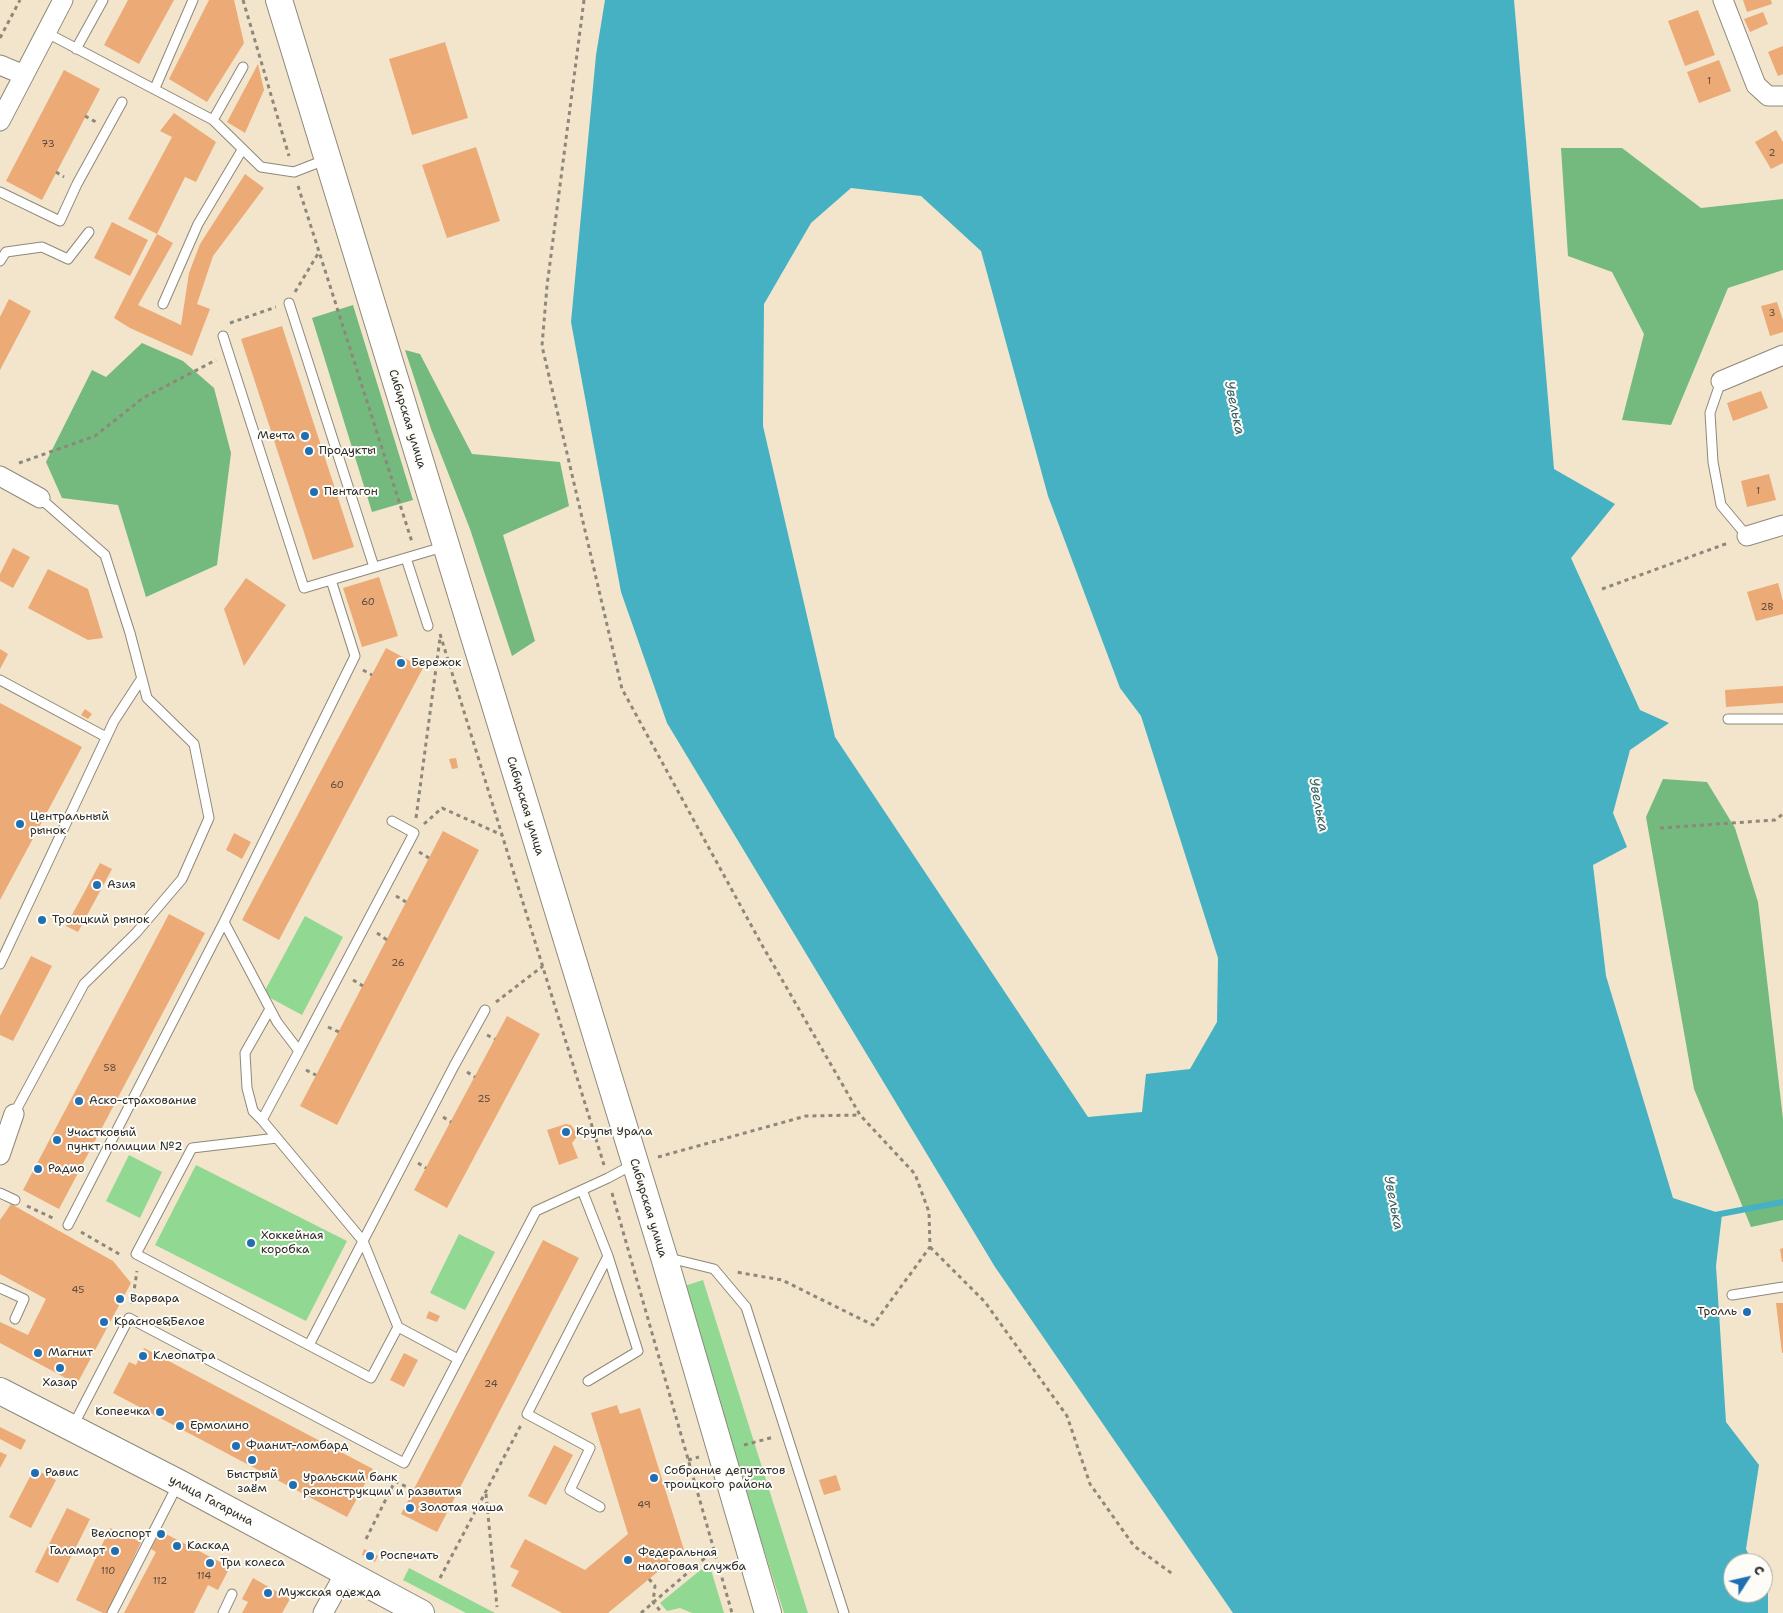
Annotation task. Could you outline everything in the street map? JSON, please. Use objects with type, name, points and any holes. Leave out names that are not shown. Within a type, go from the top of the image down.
[{"type":"street","points":[[0,122],[63,0]]},
{"type":"street","name":"Сибирская улица","points":[[279,0],[664,1257],[768,1613]]},
{"type":"street","points":[[1723,0],[1756,85],[1776,96]]},
{"type":"street","points":[[0,65],[24,75]]},
{"type":"street","points":[[1720,381],[1783,355]]},
{"type":"street","points":[[0,476],[40,498]]},
{"type":"street","points":[[1747,536],[1783,525]]},
{"type":"street","points":[[0,1155],[14,1114]]},
{"type":"street","name":"улица Гагарина","points":[[0,1391],[421,1613]]},
{"type":"street","points":[[323,1613],[344,1572]]},
{"type":"lane","points":[[76,49],[102,0]]},
{"type":"lane","points":[[155,88],[193,0]]},
{"type":"lane","points":[[46,32],[213,120],[261,167],[294,172],[327,160]]},
{"type":"lane","points":[[213,120],[242,67]]},
{"type":"lane","points":[[0,192],[60,221],[122,102]]},
{"type":"lane","points":[[164,304],[198,224],[242,150]]},
{"type":"lane","points":[[0,261],[6,252],[42,247],[68,260],[89,232]]},
{"type":"lane","points":[[289,303],[374,567]]},
{"type":"lane","points":[[223,336],[304,588],[446,546]]},
{"type":"lane","points":[[1720,381],[1710,413],[1713,462],[1721,505],[1747,536]]},
{"type":"lane","points":[[14,1114],[84,984],[136,933],[182,879],[209,818],[194,744],[147,698],[130,633],[106,555],[40,498]]},
{"type":"lane","points":[[406,558],[428,626]]},
{"type":"lane","points":[[68,1225],[224,922],[356,656],[330,580]]},
{"type":"lane","points":[[0,964],[114,720],[142,678]]},
{"type":"lane","points":[[0,680],[106,737]]},
{"type":"lane","points":[[1728,719],[1783,719]]},
{"type":"lane","points":[[262,1120],[414,833],[392,821]]},
{"type":"lane","points":[[224,922],[277,1022],[299,1051]]},
{"type":"lane","points":[[270,1009],[245,1053],[247,1088],[253,1111],[363,1241],[398,1327],[458,1359]]},
{"type":"lane","points":[[309,1345],[485,1010]]},
{"type":"lane","points":[[277,1138],[192,1148],[136,1254],[371,1378],[398,1327]]},
{"type":"lane","points":[[72,1428],[129,1318],[404,1463],[536,1211],[634,1164]]},
{"type":"lane","points":[[582,1190],[608,1256],[638,1351],[588,1381]]},
{"type":"lane","points":[[0,1192],[15,1200]]},
{"type":"lane","points":[[600,1507],[570,1490],[590,1448],[527,1414],[608,1256]]},
{"type":"lane","points":[[664,1257],[714,1268],[746,1306],[844,1613]]},
{"type":"lane","points":[[1732,1295],[1783,1287]]},
{"type":"lane","points":[[0,1288],[24,1299],[15,1319]]},
{"type":"lane","points":[[112,1613],[179,1484]]},
{"type":"lane","points":[[223,1613],[232,1594]]},
{"type":"path","points":[[0,38],[20,0]]},
{"type":"path","points":[[243,0],[294,172],[416,555]]},
{"type":"path","points":[[584,0],[547,286],[542,346],[622,689],[758,937],[860,1115],[916,1174],[929,1212],[930,1247],[872,1325],[782,1280],[714,1268]]},
{"type":"path","points":[[17,464],[95,436],[143,398],[217,360],[228,324],[289,303],[319,251]]},
{"type":"path","points":[[1602,589],[1747,536]]},
{"type":"path","points":[[438,627],[608,1178],[732,1613]]},
{"type":"path","points":[[414,833],[440,636]]},
{"type":"path","points":[[414,833],[442,808],[502,836]]},
{"type":"path","points":[[1660,828],[1775,820],[1783,814]]},
{"type":"path","points":[[485,1010],[543,966]]},
{"type":"path","points":[[634,1164],[806,1116],[860,1115]]},
{"type":"path","points":[[15,1200],[68,1225],[123,1256]]},
{"type":"path","points":[[930,1247],[985,1302],[1067,1416],[1090,1484],[1134,1546],[1174,1574]]},
{"type":"path","points":[[129,1318],[138,1264]]},
{"type":"path","points":[[440,1578],[527,1414]]},
{"type":"path","points":[[366,1539],[404,1463]]},
{"type":"path","points":[[395,1481],[413,1490]]},
{"type":"path","points":[[486,1492],[497,1608]]},
{"type":"path","points":[[640,1613],[713,1551]]},
{"type":"path","points":[[649,1579],[655,1586],[653,1602],[662,1613]]},
{"type":"green space","points":[[1561,148],[1622,148],[1701,208],[1783,199],[1783,270],[1728,288],[1671,425],[1622,420],[1644,334],[1612,272],[1568,256]]},
{"type":"green space","points":[[353,305],[413,500],[372,512],[312,318]]},
{"type":"green space","points":[[142,343],[183,361],[214,388],[231,453],[217,565],[146,597],[118,505],[62,498],[46,462],[92,370],[106,377]]},
{"type":"green space","points":[[405,350],[420,354],[472,454],[560,462],[569,506],[503,535],[535,641],[512,656],[470,529],[431,429]]},
{"type":"green space","points":[[1663,779],[1707,782],[1735,828],[1758,902],[1783,1119],[1783,1220],[1751,1227],[1694,1089],[1646,817]]},
{"type":"green space","points":[[305,916],[343,937],[302,1015],[263,994]]},
{"type":"green space","points":[[129,1155],[162,1172],[140,1218],[106,1201]]},
{"type":"green space","name":"Хоккейная коробка","points":[[196,1165],[347,1241],[306,1321],[155,1245]]},
{"type":"green space","points":[[459,1234],[495,1252],[465,1310],[430,1293]]},
{"type":"green space","points":[[703,1280],[808,1613],[784,1613],[681,1287]]},
{"type":"green space","points":[[709,1563],[724,1613],[692,1613],[680,1608],[667,1611],[660,1603]]},
{"type":"green space","points":[[409,1568],[495,1613],[466,1613],[403,1580]]},
{"type":"water","name":"Увелька","points":[[605,0],[1514,0],[1554,469],[1615,504],[1571,558],[1640,710],[1669,723],[1630,750],[1613,813],[1627,847],[1593,865],[1606,976],[1673,1198],[1722,1214],[1716,1266],[1726,1422],[1759,1465],[1746,1549],[1748,1553],[1723,1553],[1723,1603],[1768,1603],[1768,1613],[1233,1613],[995,1267],[667,723],[621,592],[571,322],[596,55]],"holes":[[[851,188],[921,196],[981,251],[1048,496],[1120,688],[1141,716],[1218,958],[1217,1022],[1190,1069],[1146,1074],[1142,1112],[1088,1117],[835,737],[763,426],[764,304],[811,223]]]},
{"type":"building","points":[[128,0],[174,0],[139,64],[104,45]]},
{"type":"building","points":[[209,0],[234,0],[244,43],[207,102],[169,79]]},
{"type":"building","points":[[1743,0],[1771,0],[1772,4],[1747,12]]},
{"type":"building","points":[[1698,10],[1715,55],[1685,66],[1668,21]]},
{"type":"building","points":[[1763,12],[1768,24],[1750,32],[1744,19]]},
{"type":"building","points":[[445,42],[468,118],[412,135],[389,59]]},
{"type":"building","points":[[1783,46],[1783,74],[1778,76],[1768,52]]},
{"type":"building","points":[[1719,60],[1731,91],[1699,103],[1687,72]]},
{"type":"building","points":[[258,64],[264,90],[245,133],[227,122]]},
{"type":"building","points":[[64,70],[100,89],[42,200],[6,181]]},
{"type":"building","points":[[174,113],[216,142],[196,182],[185,177],[157,234],[128,219],[172,137],[160,131]]},
{"type":"building","points":[[1776,130],[1783,142],[1783,163],[1771,169],[1755,142]]},
{"type":"building","points":[[476,147],[500,221],[447,238],[422,165]]},
{"type":"building","points":[[245,174],[264,188],[213,256],[197,304],[210,309],[192,356],[130,328],[114,318],[157,234],[173,243],[138,305],[181,325],[189,273],[200,244]]},
{"type":"building","points":[[112,222],[148,240],[130,276],[94,258]]},
{"type":"building","points":[[9,299],[31,311],[0,370],[0,317]]},
{"type":"building","points":[[1777,302],[1783,320],[1783,332],[1770,336],[1761,306]]},
{"type":"building","name":"Пентагон","points":[[282,326],[354,547],[313,560],[241,339]]},
{"type":"building","points":[[1761,391],[1768,408],[1733,421],[1727,403]]},
{"type":"building","points":[[1769,474],[1776,500],[1747,507],[1741,481]]},
{"type":"building","points":[[13,548],[30,557],[13,588],[0,581],[0,574]]},
{"type":"building","points":[[48,569],[88,589],[103,638],[88,640],[28,608]]},
{"type":"building","points":[[379,577],[398,636],[362,647],[343,588]]},
{"type":"building","points":[[246,578],[286,605],[244,666],[224,609]]},
{"type":"building","points":[[1778,583],[1783,601],[1783,614],[1756,621],[1747,592]]},
{"type":"building","points":[[386,648],[423,668],[279,940],[242,920]]},
{"type":"building","points":[[0,649],[8,654],[0,669]]},
{"type":"building","points":[[1783,686],[1783,703],[1726,707],[1725,690]]},
{"type":"building","name":"Центральный рынок","points":[[0,703],[82,747],[0,900]]},
{"type":"building","points":[[85,709],[92,714],[88,719],[81,715]]},
{"type":"building","points":[[456,758],[458,768],[452,769],[449,759]]},
{"type":"building","points":[[443,831],[479,850],[337,1125],[300,1106]]},
{"type":"building","points":[[234,833],[251,842],[242,859],[226,850]]},
{"type":"building","points":[[100,863],[112,869],[78,932],[66,926]]},
{"type":"building","points":[[169,914],[205,933],[59,1209],[23,1190]]},
{"type":"building","points":[[31,956],[52,966],[13,1041],[0,1035],[0,1016]]},
{"type":"building","points":[[507,1016],[540,1034],[447,1208],[414,1190]]},
{"type":"building","points":[[566,1124],[571,1125],[575,1131],[576,1138],[572,1143],[578,1158],[559,1165],[547,1130]]},
{"type":"building","points":[[11,1204],[113,1261],[131,1283],[77,1384],[0,1343],[0,1322],[28,1335],[46,1299],[0,1274],[0,1220]]},
{"type":"building","points":[[543,1240],[579,1258],[437,1532],[401,1514]]},
{"type":"building","points":[[1783,1248],[1783,1262],[1782,1262],[1780,1249]]},
{"type":"building","points":[[1776,1303],[1783,1303],[1783,1353],[1782,1353]]},
{"type":"building","points":[[429,1311],[440,1316],[437,1322],[426,1318]]},
{"type":"building","points":[[144,1348],[373,1469],[347,1517],[113,1393],[129,1362],[136,1365]]},
{"type":"building","points":[[404,1353],[418,1360],[404,1387],[390,1380]]},
{"type":"building","points":[[617,1405],[620,1414],[640,1408],[684,1550],[608,1613],[562,1613],[511,1586],[519,1571],[510,1567],[525,1539],[585,1570],[628,1534],[591,1413]]},
{"type":"building","points":[[0,1427],[26,1440],[21,1450],[0,1439]]},
{"type":"building","points":[[554,1445],[573,1455],[546,1505],[528,1496]]},
{"type":"building","points":[[0,1452],[7,1455],[0,1468]]},
{"type":"building","points":[[34,1469],[56,1480],[31,1528],[9,1517]]},
{"type":"building","points":[[836,1475],[841,1490],[824,1495],[819,1480]]},
{"type":"building","points":[[67,1508],[90,1519],[58,1583],[35,1572]]},
{"type":"building","points":[[110,1528],[141,1542],[108,1613],[103,1613],[76,1600]]},
{"type":"building","points":[[160,1531],[230,1567],[218,1590],[208,1585],[194,1613],[124,1613],[156,1552],[151,1549]]},
{"type":"building","name":"Роспечать","points":[[364,1549],[378,1556],[375,1562],[362,1555]]},
{"type":"building","points":[[253,1578],[290,1599],[282,1613],[242,1613],[248,1602],[242,1599]]},
{"type":"waterway","points":[[1715,1215],[1783,1202]]},
{"type":"place","name":"Мечта","points":[[305,436]]},
{"type":"place","name":"Продукты","points":[[309,451]]},
{"type":"place","name":"Пентагон","points":[[314,492]]},
{"type":"place","name":"Бережок","points":[[401,663]]},
{"type":"place","name":"Центральный рынок","points":[[20,824]]},
{"type":"place","name":"Азия","points":[[97,885]]},
{"type":"place","name":"Троицкий рынок","points":[[42,920]]},
{"type":"place","name":"Аско-страхование","points":[[79,1101]]},
{"type":"place","name":"Крупы Урала","points":[[566,1132]]},
{"type":"place","name":"Участковый пункт полиции №2","points":[[57,1140]]},
{"type":"place","name":"Радио","points":[[38,1169]]},
{"type":"place","name":"Хоккейная коробка","points":[[251,1243]]},
{"type":"place","name":"Варвара","points":[[120,1299]]},
{"type":"place","name":"Тролль","points":[[1747,1312]]},
{"type":"place","name":"Красное&Белое","points":[[104,1322]]},
{"type":"place","name":"Магнит","points":[[38,1353]]},
{"type":"place","name":"Клеопатра","points":[[143,1356]]},
{"type":"place","name":"Хазар","points":[[60,1368]]},
{"type":"place","name":"Копеечка","points":[[160,1412]]},
{"type":"place","name":"Ермолино","points":[[180,1426]]},
{"type":"place","name":"Фианит-ломбард","points":[[236,1446]]},
{"type":"place","name":"Быстрый заём","points":[[252,1460]]},
{"type":"place","name":"Равис","points":[[35,1473]]},
{"type":"place","name":"Собрание депутатов троицкого района","points":[[654,1478]]},
{"type":"place","name":"Уральский банк реконструкции и развития","points":[[293,1485]]},
{"type":"place","name":"Золотая чаша","points":[[410,1508]]},
{"type":"place","name":"Велоспорт","points":[[161,1534]]},
{"type":"place","name":"Каскад","points":[[177,1546]]},
{"type":"place","name":"Галамарт","points":[[115,1551]]},
{"type":"place","name":"Роспечать","points":[[370,1556]]},
{"type":"place","name":"Федеральная налоговая служба","points":[[628,1560]]},
{"type":"place","name":"Три колеса","points":[[210,1563]]},
{"type":"place","name":"Мужская одежда","points":[[268,1593]]}]
